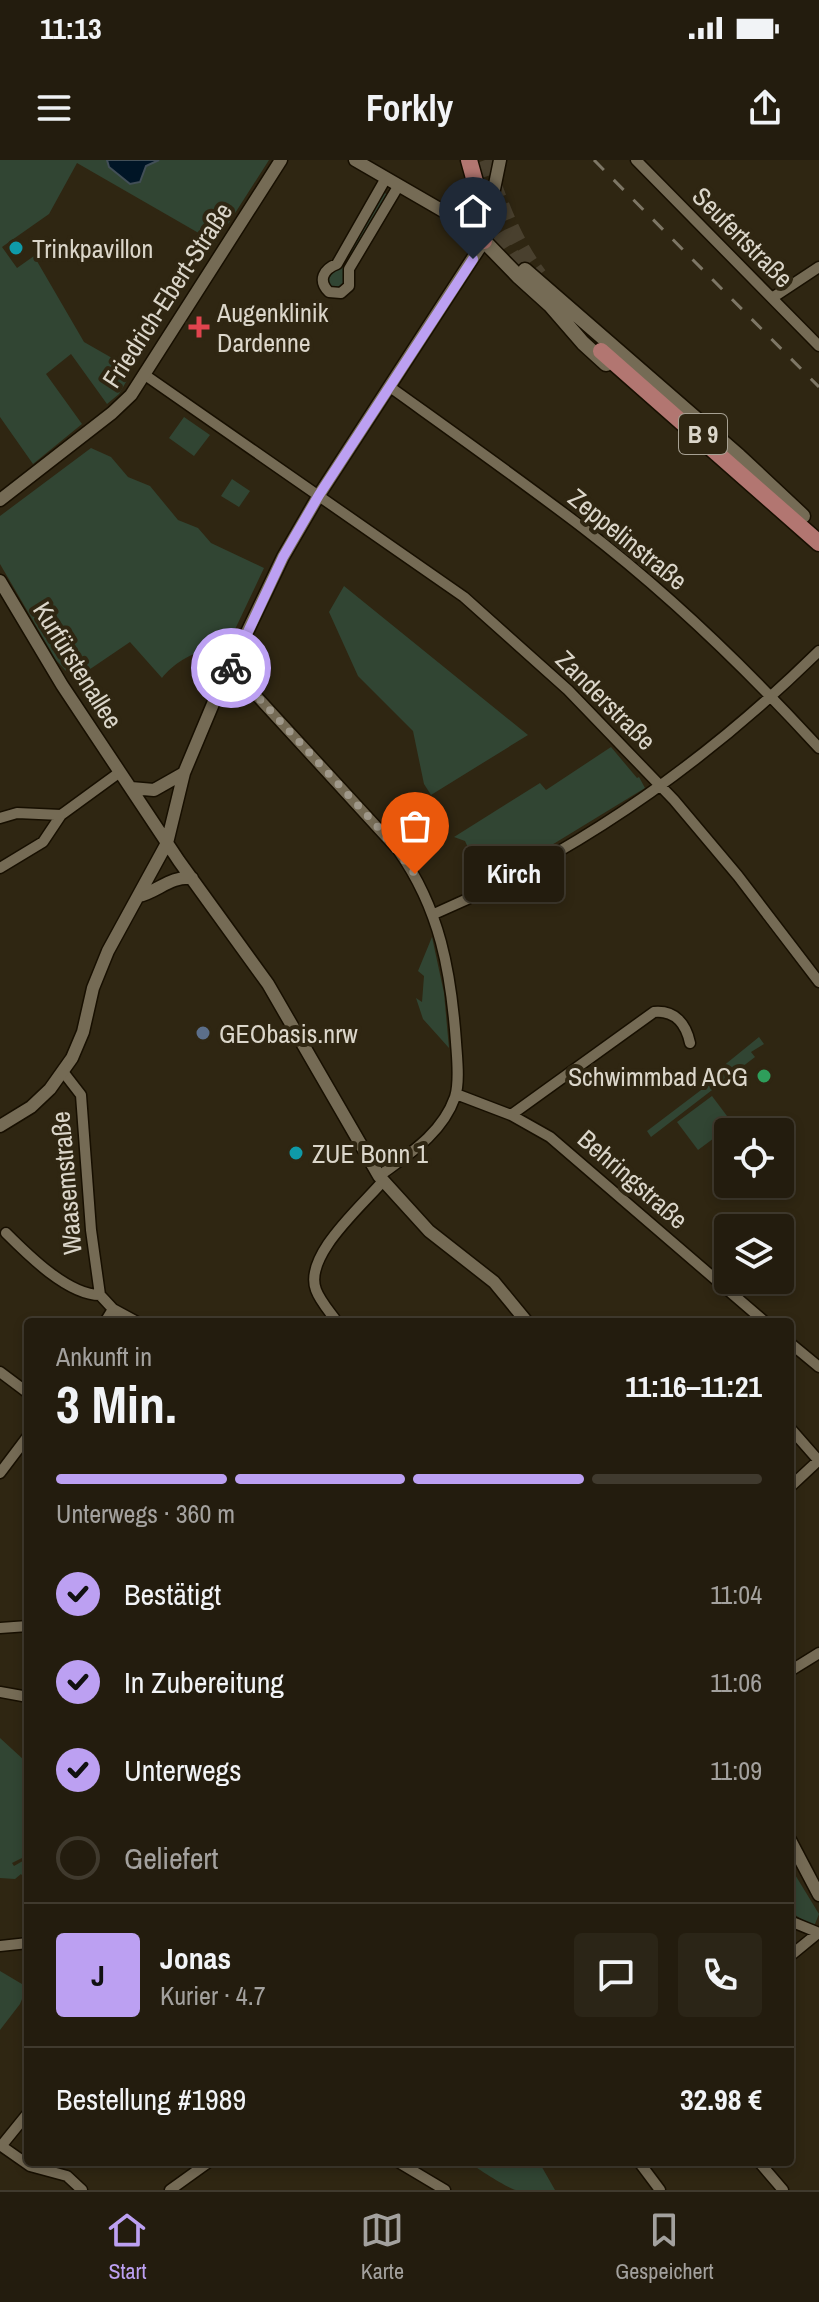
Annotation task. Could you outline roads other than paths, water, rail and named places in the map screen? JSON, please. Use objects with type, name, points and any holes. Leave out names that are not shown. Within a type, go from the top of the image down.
[{"type":"main road","points":[[469,160],[488,244],[550,305],[583,343],[604,349]]},
{"type":"main road","points":[[477,160],[491,204],[488,244]]},
{"type":"main road","points":[[450,215],[470,208],[477,189]]},
{"type":"main road","points":[[488,244],[510,257],[597,331],[604,349]]},
{"type":"main road","points":[[583,343],[594,343],[597,331]]},
{"type":"main road","name":"B 9","points":[[604,349],[792,511],[819,543]]},
{"type":"main road","name":"B 9","points":[[797,517],[819,529]]},
{"type":"street","name":"Friedrich-Ebert-Straße","points":[[0,500],[131,395],[281,160]]},
{"type":"street","points":[[0,1126],[31,1107],[64,1073],[83,1032],[93,988],[108,951],[167,843],[184,773],[283,557],[319,495],[488,244],[450,215],[355,160]]},
{"type":"street","points":[[491,204],[500,160]]},
{"type":"street","name":"Seufertstraße","points":[[636,160],[819,346]]},
{"type":"street","points":[[386,178],[337,264],[326,269],[322,276],[322,282],[329,292],[341,293],[349,286],[349,269],[399,185]]},
{"type":"street","points":[[772,298],[819,267]]},
{"type":"street","name":"Zanderstraße","points":[[145,375],[464,597],[574,695],[661,786],[738,876],[819,982]]},
{"type":"street","name":"Zeppelinstraße","points":[[390,387],[528,486],[620,558],[713,639],[819,748]]},
{"type":"street","name":"Kurfürstenallee","points":[[0,581],[32,638],[167,843],[268,984],[381,1178],[429,1231],[494,1282],[524,1318]]},
{"type":"street","points":[[434,914],[557,854],[661,786],[772,697],[819,651]]},
{"type":"street","points":[[231,668],[398,850],[415,874],[434,914],[452,986],[456,1094],[435,1133],[381,1178],[320,1253],[313,1271],[315,1289],[334,1318]]},
{"type":"street","points":[[0,868],[43,842],[61,815],[120,772]]},
{"type":"street","points":[[131,788],[154,790],[184,773]]},
{"type":"street","points":[[0,818],[17,813],[61,815]]},
{"type":"street","points":[[139,896],[155,892],[173,878],[192,878]]},
{"type":"street","points":[[511,1115],[654,1012],[674,1015],[686,1030],[690,1043]]},
{"type":"street","name":"Waasemstraße","points":[[64,1073],[81,1095],[91,1230],[100,1295]]},
{"type":"street","name":"Behringstraße","points":[[456,1094],[511,1115],[550,1137],[760,1318]]},
{"type":"street","points":[[6,1233],[76,1290],[87,1295],[100,1295],[113,1309],[130,1318]]},
{"type":"street","points":[[107,1318],[113,1309]]},
{"type":"street","points":[[794,1346],[819,1367]]},
{"type":"street","points":[[0,1372],[24,1390]]},
{"type":"street","points":[[794,1432],[819,1460],[794,1483]]},
{"type":"street","points":[[0,1473],[24,1441]]},
{"type":"street","points":[[0,1628],[24,1626]]},
{"type":"street","points":[[794,1669],[819,1653]]},
{"type":"street","points":[[0,1692],[24,1696]]},
{"type":"street","points":[[794,1848],[819,1895]]},
{"type":"street","points":[[794,1923],[818,1934],[794,1953]]},
{"type":"street","points":[[0,1946],[24,1943]]},
{"type":"street","points":[[24,2120],[1,2145],[24,2162]]},
{"type":"street","points":[[30,2166],[67,2176],[82,2190]]},
{"type":"street","points":[[170,2190],[203,2166]]},
{"type":"street","points":[[405,2166],[445,2190]]},
{"type":"street","points":[[642,2166],[660,2190]]},
{"type":"street","points":[[762,2166],[783,2190]]},
{"type":"water","points":[[107,160],[159,160],[146,166],[140,182],[130,184],[109,167]]},
{"type":"tunnel","points":[[485,160],[514,234],[539,275]]},
{"type":"tunnel","points":[[486,213],[518,266],[531,280]]},
{"type":"railway","points":[[594,160],[819,387]]},
{"type":"place","name":"Trinkpavillon","points":[[16,248]]},
{"type":"place","name":"Augenklinik Dardenne","points":[[199,327]]},
{"type":"place","name":"Kirch","points":[[415,874]]},
{"type":"place","name":"GEObasis.nrw","points":[[203,1033]]},
{"type":"place","name":"Schwimmbad ACG","points":[[764,1076]]},
{"type":"place","name":"ZUE Bonn 1","points":[[296,1153]]}]
